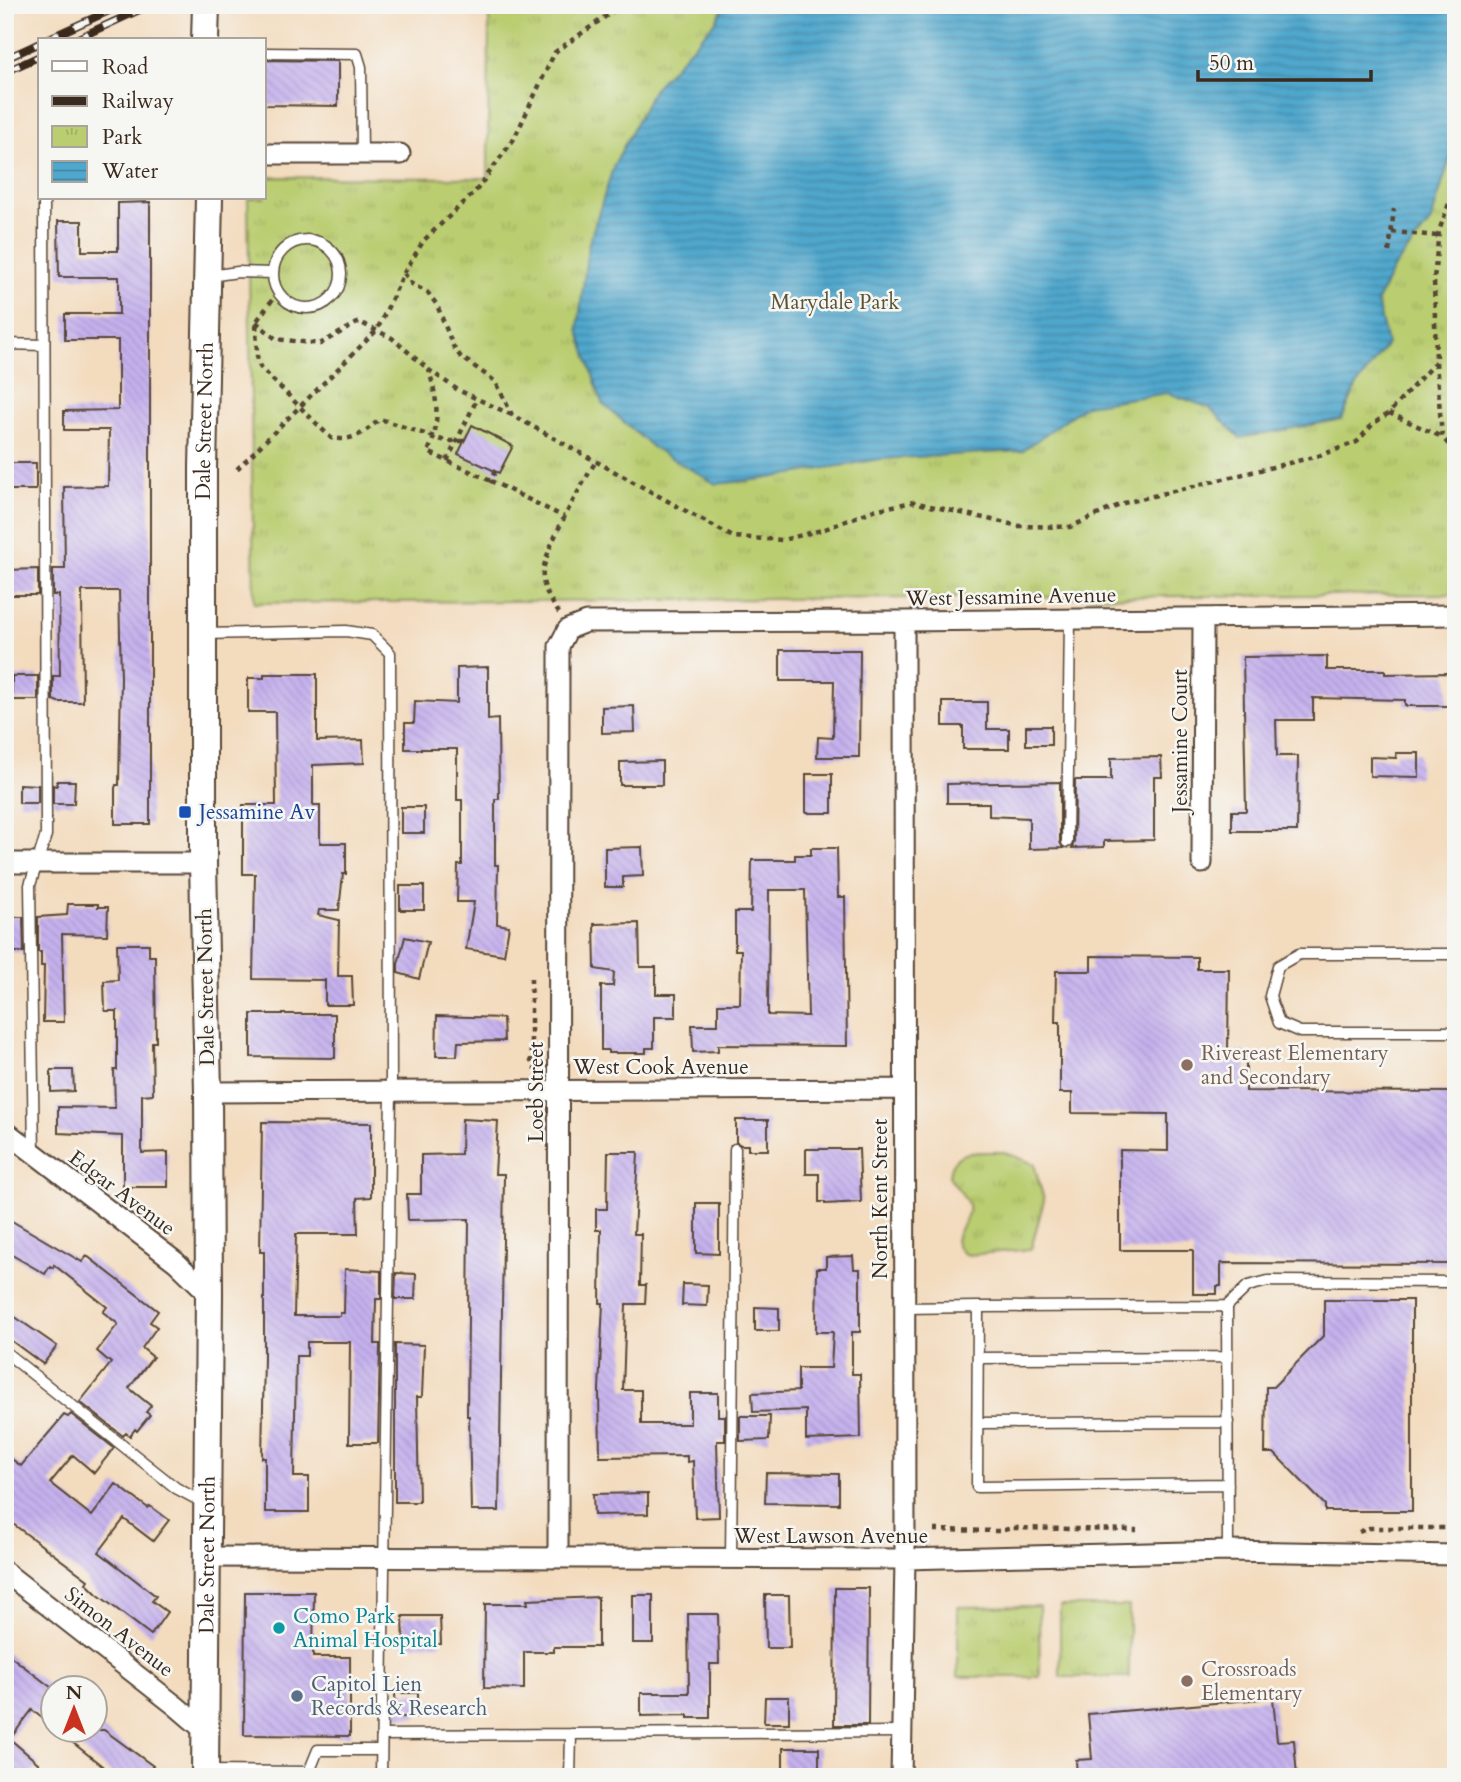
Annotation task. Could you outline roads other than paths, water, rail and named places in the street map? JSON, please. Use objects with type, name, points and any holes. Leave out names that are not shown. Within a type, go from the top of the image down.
[{"type":"main road","points":[[205,38],[206,5]]},
{"type":"main road","name":"Dale Street North","points":[[205,1774],[209,1294],[203,863],[202,468],[208,200]]},
{"type":"street","points":[[266,154],[400,154]]},
{"type":"street","name":"West Jessamine Avenue","points":[[568,629],[586,622],[1456,615]]},
{"type":"street","name":"Jessamine Court","points":[[1202,863],[1203,619]]},
{"type":"street","name":"North Kent Street","points":[[901,1777],[905,1559],[904,621]]},
{"type":"street","name":"Loeb Street","points":[[558,1558],[559,646],[568,629]]},
{"type":"street","points":[[5,863],[203,863]]},
{"type":"street","name":"West Cook Avenue","points":[[208,1092],[904,1089]]},
{"type":"street","name":"Edgar Avenue","points":[[5,1132],[176,1262],[209,1294]]},
{"type":"street","name":"West Lawson Avenue","points":[[207,1557],[905,1559],[1228,1551],[1456,1555]]},
{"type":"street","name":"Simon Avenue","points":[[5,1572],[204,1731]]},
{"type":"lane","points":[[266,53],[357,54],[361,67],[362,153]]},
{"type":"lane","points":[[34,1154],[30,886],[46,835],[44,200]]},
{"type":"lane","points":[[301,240],[312,240],[332,250],[341,271],[336,292],[328,301],[307,308],[296,306],[278,292],[273,272],[281,252],[290,244],[301,240]]},
{"type":"lane","points":[[208,276],[238,272],[273,272]]},
{"type":"lane","points":[[5,344],[44,345]]},
{"type":"lane","points":[[1067,842],[1070,619]]},
{"type":"lane","points":[[202,634],[346,631],[372,635],[390,653],[391,1091],[381,1777]]},
{"type":"lane","points":[[1456,954],[1299,954],[1278,966],[1270,996],[1279,1023],[1300,1032],[1456,1032]]},
{"type":"lane","points":[[731,1559],[735,1149]]},
{"type":"lane","points":[[903,1308],[1227,1306],[1248,1286],[1268,1280],[1456,1282]]},
{"type":"lane","points":[[1227,1306],[1228,1551]]},
{"type":"lane","points":[[978,1307],[977,1487],[1228,1484]]},
{"type":"lane","points":[[5,1352],[176,1488],[207,1504]]},
{"type":"lane","points":[[978,1358],[1227,1357]]},
{"type":"lane","points":[[978,1423],[1228,1422]]},
{"type":"lane","points":[[382,1735],[900,1732]]},
{"type":"lane","points":[[570,1777],[571,1734]]},
{"type":"lane","points":[[205,1774],[309,1772],[318,1750],[381,1750]]},
{"type":"water","points":[[725,5],[1456,5],[1456,139],[1431,221],[1393,269],[1377,301],[1387,344],[1356,387],[1342,419],[1240,438],[1210,408],[1168,393],[1086,405],[1022,451],[880,459],[763,479],[716,484],[652,447],[602,403],[578,329],[588,246],[614,165],[654,88],[716,21]]},
{"type":"railway","points":[[49,38],[122,5]]},
{"type":"railway","points":[[78,38],[150,5]]},
{"type":"railway","points":[[5,59],[38,44]]},
{"type":"railway","points":[[5,72],[38,57]]},
{"type":"place","name":"Jessamine Av","points":[[185,812]]},
{"type":"place","name":"Rivereast Elementary and Secondary","points":[[1187,1065]]},
{"type":"place","name":"Como Park Animal Hospital","points":[[279,1628]]},
{"type":"place","name":"Crossroads Elementary","points":[[1187,1681]]},
{"type":"place","name":"Capitol Lien Records & Research","points":[[297,1696]]},
{"type":"park label","name":"Marydale Park","points":[[835,302]]}]
